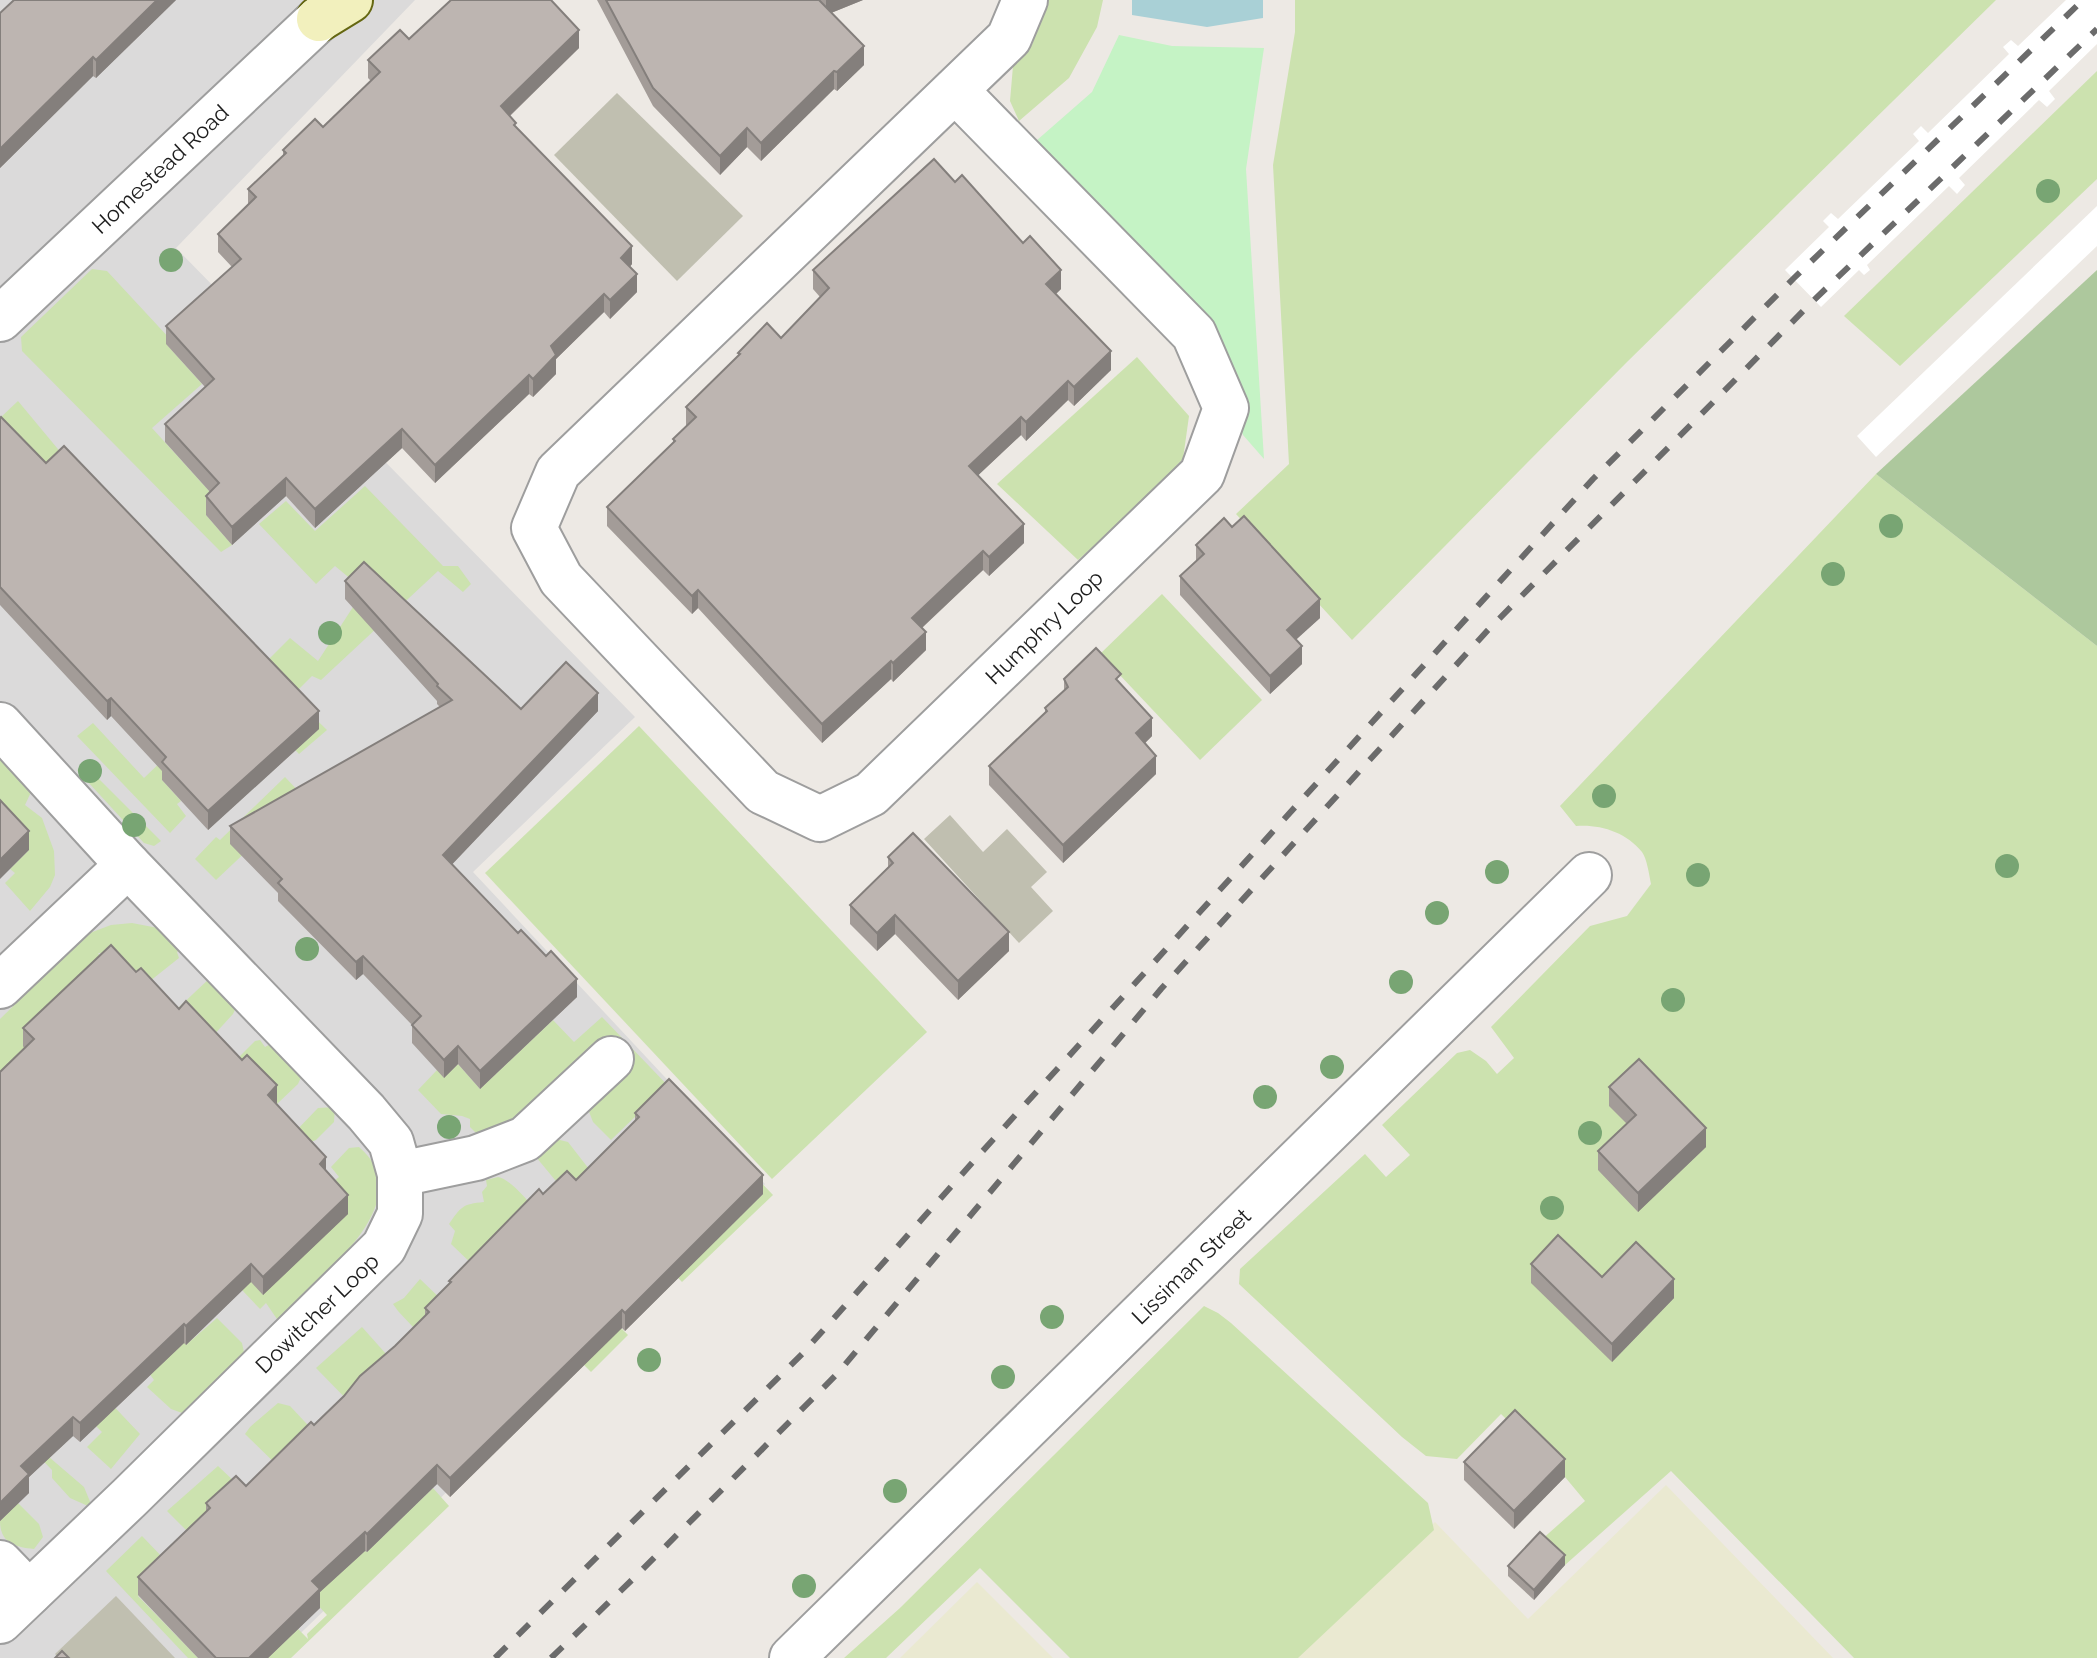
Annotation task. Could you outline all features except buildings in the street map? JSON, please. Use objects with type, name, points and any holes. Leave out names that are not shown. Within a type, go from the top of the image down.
[{"type":"street","points":[[955,90],[1009,38],[1025,0]]},
{"type":"street","name":"Homestead Road","points":[[0,319],[334,6]]},
{"type":"street","name":"Humphry Loop","points":[[955,90],[1194,334],[1226,408],[1202,474],[871,794],[820,819],[763,792],[561,579],[534,528],[558,472],[955,90]]},
{"type":"street","name":"Dowitcher Loop","points":[[0,725],[128,865],[366,1112],[391,1142],[400,1174],[400,1214],[384,1247],[130,1497],[10,1593]]},
{"type":"street","points":[[0,986],[128,865]]},
{"type":"street","name":"Lissiman Street","points":[[792,1658],[1589,875]]},
{"type":"street","points":[[400,1174],[476,1158],[525,1139],[611,1059]]},
{"type":"shaded area","points":[[0,0],[415,0],[176,248],[635,717],[473,872],[765,1184],[275,1658],[0,1658]]},
{"type":"shaded area","points":[[617,93],[743,216],[677,281],[554,155]]},
{"type":"shaded area","points":[[950,815],[983,852],[1007,829],[1047,872],[1031,887],[1053,911],[1019,943],[924,839]]},
{"type":"shaded area","points":[[116,1596],[175,1658],[59,1658],[55,1654]]},
{"type":"green space","points":[[1045,0],[1103,0],[1097,27],[1069,78],[1019,121],[1010,101],[1013,66],[1032,45]]},
{"type":"green space","points":[[1295,0],[1996,0],[1627,362],[1352,640],[1236,514],[1289,464],[1273,165],[1295,32]]},
{"type":"green space","points":[[1119,35],[1172,46],[1264,48],[1246,169],[1264,459],[1243,435],[1194,303],[1036,141],[1092,92]]},
{"type":"green space","points":[[2097,71],[2097,179],[1900,366],[1844,316]]},
{"type":"green space","points":[[92,269],[107,271],[171,340],[167,345],[202,384],[152,428],[219,502],[206,515],[232,545],[221,552],[22,351],[21,337]]},
{"type":"green space","points":[[2097,270],[2097,646],[1876,474]]},
{"type":"green space","points":[[1137,357],[1189,416],[1183,459],[1139,506],[1078,560],[997,484]]},
{"type":"green space","points":[[18,401],[67,460],[49,479],[0,436],[0,418]]},
{"type":"green space","points":[[1876,474],[2097,646],[2097,1658],[1854,1658],[1671,1471],[1565,1565],[1540,1541],[1585,1501],[1501,1414],[1457,1459],[1426,1456],[1239,1284],[1240,1269],[1365,1154],[1386,1177],[1410,1155],[1382,1125],[1457,1053],[1470,1050],[1486,1061],[1497,1074],[1514,1058],[1491,1027],[1590,926],[1627,916],[1651,884],[1642,852],[1628,839],[1612,831],[1594,826],[1576,826],[1560,806]]},
{"type":"green space","points":[[365,486],[443,566],[458,566],[471,584],[463,592],[438,571],[321,680],[312,676],[296,692],[267,661],[290,638],[318,661],[364,590],[335,566],[316,584],[259,524],[286,501],[315,531]]},
{"type":"green space","points":[[1162,594],[1262,700],[1200,760],[1100,654]]},
{"type":"green space","points":[[261,666],[327,730],[299,754],[246,699],[162,780],[181,801],[177,804],[186,816],[170,833],[77,736],[93,723],[144,778]]},
{"type":"green space","points":[[639,726],[927,1032],[772,1179],[485,873]]},
{"type":"green space","points":[[0,757],[32,790],[25,805],[42,818],[54,851],[55,875],[50,887],[30,911],[5,883],[15,873],[10,869],[29,850],[0,819]]},
{"type":"green space","points":[[87,767],[161,841],[154,846],[144,843],[77,770]]},
{"type":"green space","points":[[285,777],[304,797],[216,880],[195,859],[216,837],[220,840]]},
{"type":"green space","points":[[132,923],[158,928],[183,947],[177,952],[179,958],[150,981],[137,978],[121,955],[98,953],[107,966],[106,1076],[211,977],[238,1003],[233,1014],[212,1037],[229,1067],[255,1041],[260,1040],[265,1047],[274,1042],[303,1073],[298,1084],[277,1104],[248,1074],[292,1135],[318,1108],[335,1107],[334,1122],[316,1140],[299,1147],[334,1181],[339,1177],[331,1167],[349,1148],[359,1147],[373,1163],[379,1180],[378,1198],[362,1232],[336,1264],[279,1322],[266,1303],[260,1309],[209,1255],[186,1345],[217,1318],[242,1343],[245,1357],[185,1414],[171,1409],[147,1387],[154,1380],[146,1369],[86,1377],[140,1434],[111,1469],[87,1447],[102,1432],[96,1426],[0,1086],[0,1019],[87,934],[111,925]]},
{"type":"green space","points":[[602,1017],[773,1195],[682,1282],[634,1232],[565,1192],[536,1157],[556,1139],[568,1142],[626,1209],[639,1113],[611,1140],[593,1122],[588,1109],[603,1044],[594,1044],[505,1127],[478,1135],[470,1127],[470,1119],[441,1114],[418,1090],[437,1070],[444,1077],[458,1064],[480,1089],[553,1020],[574,1042]]},
{"type":"green space","points":[[498,1177],[510,1183],[540,1216],[628,1335],[591,1372],[451,1244],[455,1231],[449,1224],[456,1214],[463,1207],[484,1202],[482,1192],[487,1186],[486,1180]]},
{"type":"green space","points":[[420,1279],[447,1305],[427,1342],[393,1304],[404,1298]]},
{"type":"green space","points":[[1204,1306],[1231,1323],[1428,1503],[1434,1530],[1298,1658],[1070,1658],[980,1568],[886,1658],[844,1658],[900,1608]]},
{"type":"green space","points":[[362,1327],[395,1364],[357,1410],[316,1368]]},
{"type":"green space","points":[[0,1397],[49,1457],[84,1487],[91,1504],[88,1506],[70,1498],[52,1478],[52,1470],[16,1433]]},
{"type":"green space","points":[[278,1403],[290,1406],[320,1438],[367,1552],[433,1488],[449,1506],[291,1658],[268,1658],[291,1635],[167,1511],[218,1466],[255,1501],[219,1549],[308,1639],[307,1634],[327,1615],[312,1599],[285,1473],[245,1434]]},
{"type":"green space","points":[[1666,1485],[1833,1658],[1295,1658],[1435,1522],[1528,1619]]},
{"type":"green space","points":[[18,1503],[39,1524],[43,1537],[34,1549],[15,1545],[3,1534],[0,1521]]},
{"type":"green space","points":[[142,1536],[165,1560],[165,1569],[138,1596],[198,1658],[188,1658],[106,1571]]},
{"type":"green space","points":[[977,1582],[1053,1658],[900,1658]]},
{"type":"water","points":[[1132,0],[1263,0],[1263,18],[1207,27],[1132,15]]},
{"type":"pier","points":[[2066,0],[2097,0],[2097,44],[2049,91],[2055,99],[2047,107],[2039,100],[1959,178],[1965,185],[1957,194],[1949,186],[1867,265],[1870,270],[1864,275],[1859,270],[1821,307],[1785,270],[1829,227],[1823,221],[1831,213],[1838,219],[1919,141],[1913,134],[1921,126],[1928,133],[2009,54],[2003,47],[2011,40],[2018,46]]},
{"type":"pier","points":[[2097,206],[2097,246],[1876,457],[1857,436]]},
{"type":"railway","points":[[495,1658],[802,1354],[1593,479],[1794,278],[2083,0]]},
{"type":"railway","points":[[551,1658],[837,1374],[1161,989],[1488,630],[1814,300],[2097,29]]}]
